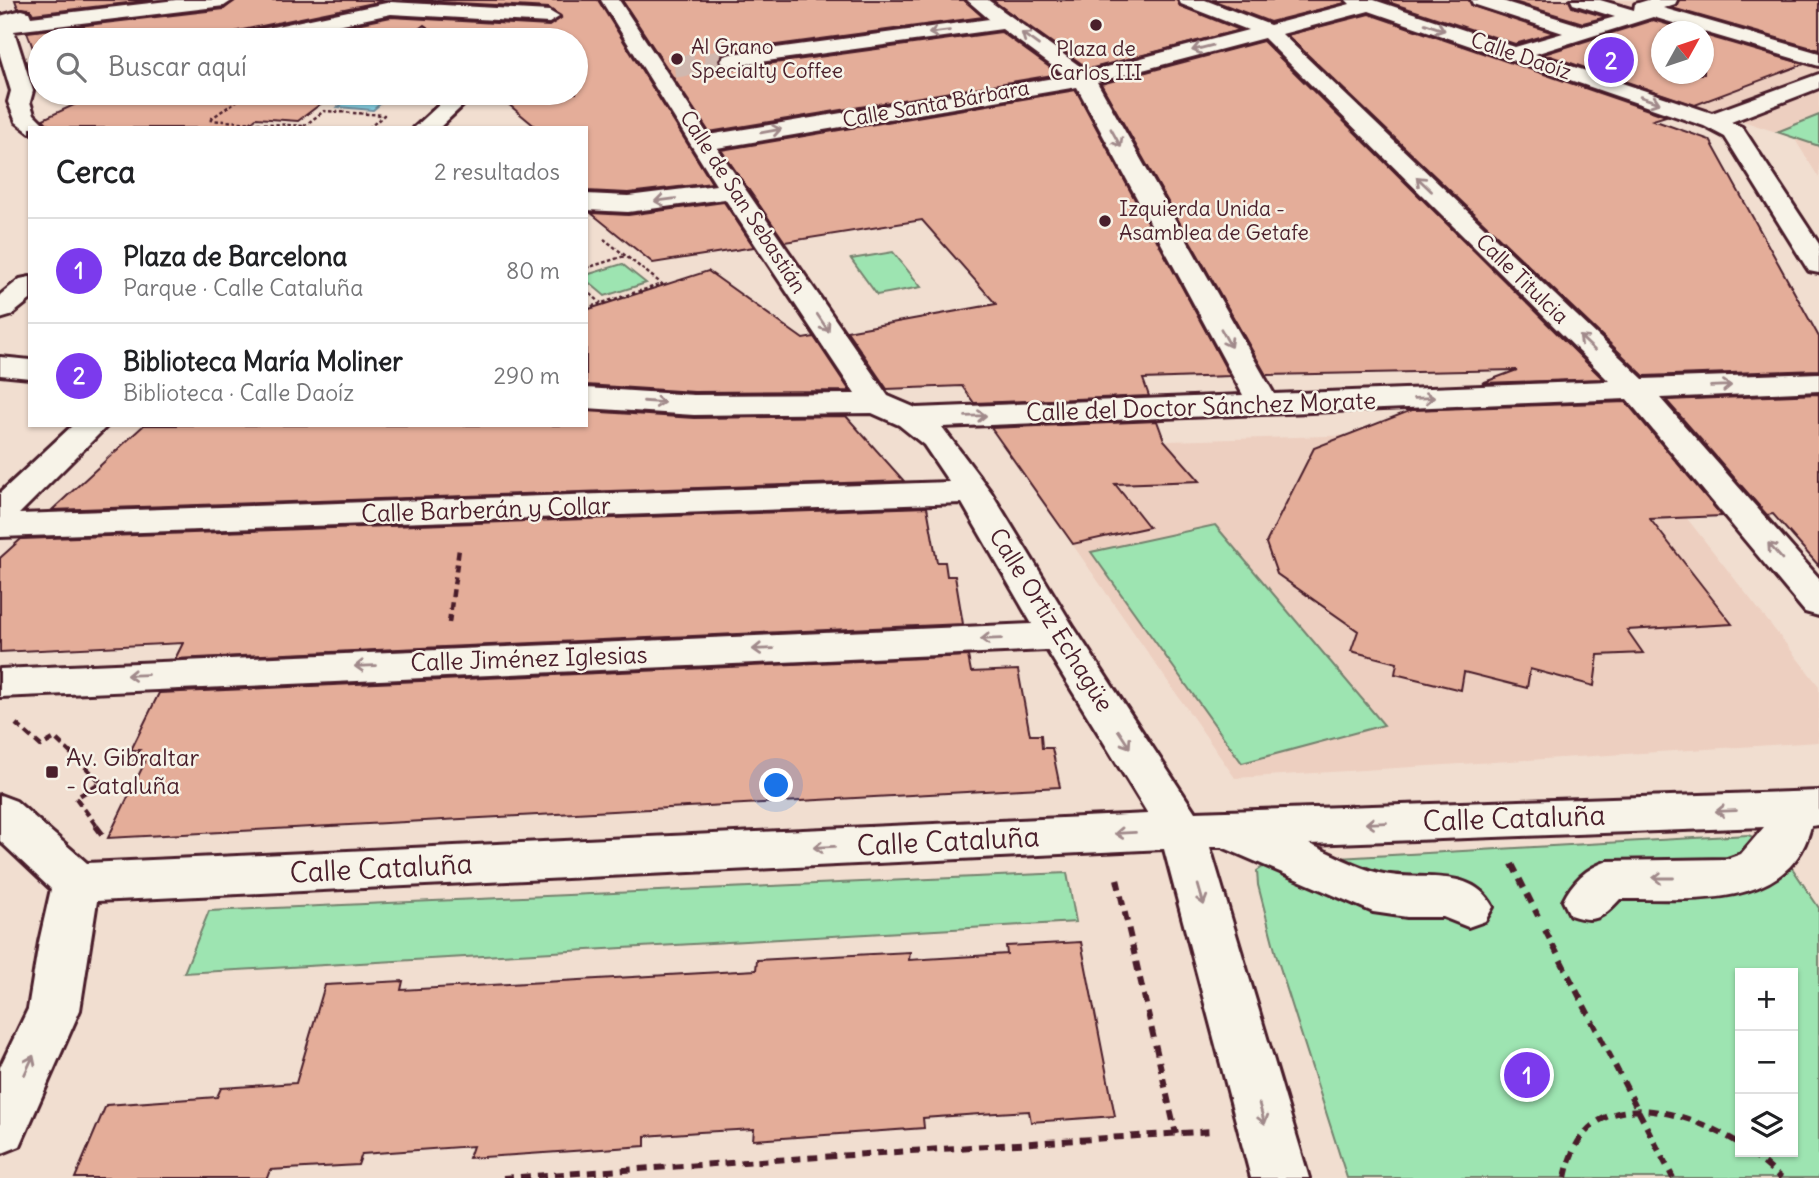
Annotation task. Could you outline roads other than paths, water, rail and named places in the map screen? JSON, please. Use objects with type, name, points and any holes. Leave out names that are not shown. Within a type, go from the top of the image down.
[{"type":"street","points":[[28,83],[4,36],[5,21],[71,0]]},
{"type":"street","points":[[3,27],[224,0]]},
{"type":"street","name":"Calle de San Sebastián","points":[[610,0],[665,68],[704,143],[733,190],[894,411]]},
{"type":"street","points":[[976,0],[1084,79],[1243,370],[1265,404]]},
{"type":"street","name":"Calle Titulcia","points":[[1188,0],[1268,31],[1636,390],[1819,603]]},
{"type":"street","points":[[1480,0],[1584,33]]},
{"type":"street","points":[[1580,0],[1652,9],[1819,60]]},
{"type":"street","name":"Calle Santa Bárbara","points":[[704,143],[1084,79],[1268,31],[1363,2]]},
{"type":"street","name":"Calle Daoíz","points":[[1363,2],[1713,121],[1734,132],[1819,265]]},
{"type":"street","points":[[292,28],[391,8],[554,13],[537,28]]},
{"type":"street","points":[[1515,54],[1652,9]]},
{"type":"street","points":[[731,60],[1007,22]]},
{"type":"street","points":[[1713,121],[1819,80]]},
{"type":"street","points":[[0,97],[28,90]]},
{"type":"street","points":[[28,92],[19,102],[24,117],[35,126]]},
{"type":"street","points":[[427,126],[451,105]]},
{"type":"street","points":[[588,202],[628,204],[733,190]]},
{"type":"street","points":[[0,310],[28,287]]},
{"type":"street","name":"Calle del Doctor Sánchez Morate","points":[[588,398],[694,405],[894,411],[1265,404],[1819,382]]},
{"type":"street","name":"Calle Ortiz Echagüe","points":[[894,411],[936,438],[973,492],[1059,636],[1205,829],[1266,1127],[1280,1178]]},
{"type":"street","points":[[0,513],[90,427]]},
{"type":"street","name":"Calle Barberán y Collar","points":[[0,526],[973,492]]},
{"type":"street","name":"Calle Jiménez Iglesias","points":[[10,682],[1059,636]]},
{"type":"street","points":[[1587,901],[1608,880],[1728,878],[1758,867],[1784,840],[1806,809]]},
{"type":"street","name":"Calle Cataluña","points":[[77,883],[1205,829],[1806,809]]},
{"type":"street","points":[[0,1126],[54,1010],[64,942],[77,883],[7,828]]},
{"type":"street","points":[[1205,829],[1373,892],[1408,897],[1449,897],[1468,907]]},
{"type":"water","points":[[341,105],[379,105],[373,110],[338,107]]},
{"type":"tunnel","points":[[674,67],[731,60]]},
{"type":"place","name":"Plaza de Carlos III","points":[[1096,25]]},
{"type":"place","name":"Al Grano Specialty Coffee","points":[[677,59]]},
{"type":"place","name":"Biblioteca María Moliner","points":[[1611,60]]},
{"type":"place","name":"Izquierda Unida - Asamblea de Getafe","points":[[1105,221]]},
{"type":"place","name":"Av. Gibraltar - Cataluña","points":[[52,772]]},
{"type":"place","name":"Plaza de Barcelona","points":[[1527,1075]]}]
